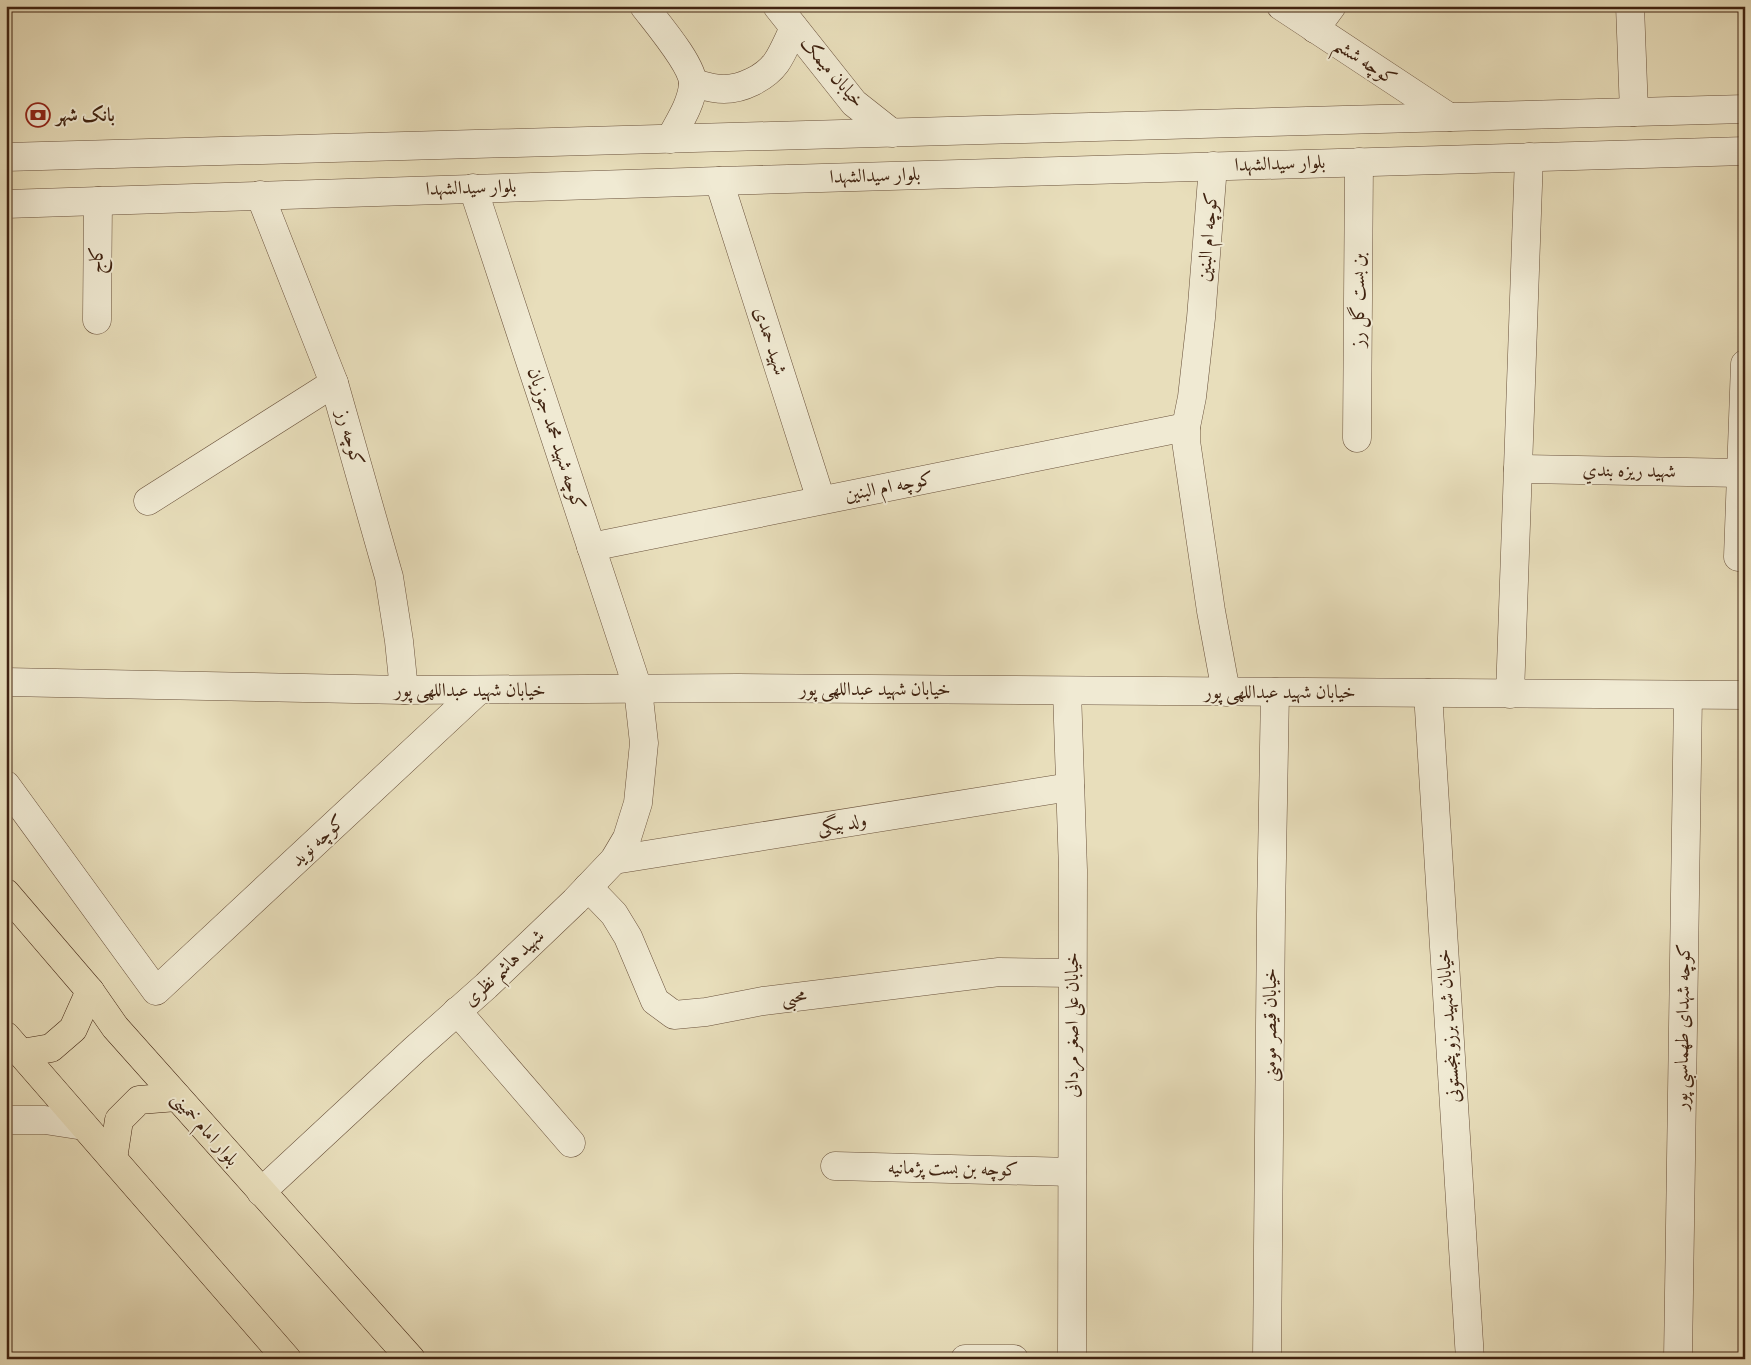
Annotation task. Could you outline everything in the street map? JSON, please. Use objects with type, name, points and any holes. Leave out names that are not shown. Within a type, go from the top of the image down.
[{"type":"main road","name":"بلوار امام خمینی","points":[[6,893],[90,991],[115,1027],[410,1359]]},
{"type":"main road","points":[[14,1045],[51,1048],[73,1030],[90,991]]},
{"type":"main road","points":[[14,1045],[287,1359]]},
{"type":"main road","points":[[113,1159],[119,1120],[139,1100],[177,1097]]},
{"type":"street","points":[[644,6],[683,57],[693,83],[688,105],[670,139]]},
{"type":"street","name":"خیابان میمک","points":[[777,6],[854,103],[892,133]]},
{"type":"street","name":"کوچه ششم","points":[[1281,6],[1449,117]]},
{"type":"street","points":[[1315,29],[1332,6]]},
{"type":"street","points":[[1630,6],[1634,112]]},
{"type":"street","points":[[693,83],[726,90],[745,85],[764,76],[775,64],[794,28]]},
{"type":"street","points":[[6,158],[1745,109]]},
{"type":"street","points":[[769,136],[783,148],[787,156],[784,167],[776,179]]},
{"type":"street","name":"بلوار سیدالشهدا","points":[[6,204],[1745,150]]},
{"type":"street","points":[[1510,694],[1529,157]]},
{"type":"street","name":"بن بست گل رز","points":[[1357,438],[1359,162]]},
{"type":"street","name":"کوچه ام البنین","points":[[1214,166],[1201,318],[1192,397],[1186,427],[1186,441],[1211,611],[1226,692]]},
{"type":"street","name":"شهید حمدی","points":[[719,181],[821,500]]},
{"type":"street","name":"کوچه شهید محمد جوزیان","points":[[473,188],[638,689]]},
{"type":"street","name":"کوچه رز","points":[[260,195],[334,383],[389,577],[400,641],[404,690]]},
{"type":"street","name":"کاج","points":[[96,320],[98,201]]},
{"type":"street","points":[[1738,557],[1745,364]]},
{"type":"street","points":[[148,501],[334,383]]},
{"type":"street","name":"کوچه ام البنین","points":[[592,547],[1186,427]]},
{"type":"street","name":"شهيد ريزه بندي","points":[[1518,469],[1741,473]]},
{"type":"street","name":"خیابان شهید عبداللهی پور","points":[[6,682],[404,690],[638,689],[1745,695]]},
{"type":"street","name":"شهید هاشم نظری","points":[[261,1192],[458,1011],[614,860],[627,838],[638,803],[644,743],[638,689]]},
{"type":"street","name":"کوچه نوید","points":[[6,785],[156,992],[479,690]]},
{"type":"street","name":"خیابان علی اصغر مردانی","points":[[1067,691],[1072,870],[1072,1359]]},
{"type":"street","name":"خیابان قیصر مومنی","points":[[1267,1359],[1275,692]]},
{"type":"street","name":"خیابان شهید برزو پنجستونی","points":[[1428,693],[1470,1359]]},
{"type":"street","name":"کوچه شهدای طهماسبی پور","points":[[1678,1359],[1688,695]]},
{"type":"street","name":"ولد بیگی","points":[[614,860],[1070,787]]},
{"type":"street","name":"محبی","points":[[588,887],[614,914],[628,937],[655,1001],[674,1015],[706,1012],[763,1001],[998,972],[1072,973]]},
{"type":"street","points":[[458,1011],[571,1143]]},
{"type":"street","points":[[6,1120],[45,1120],[84,1126]]},
{"type":"street","name":"کوچه بن بست پژمانیه","points":[[835,1166],[1072,1172]]},
{"type":"street","points":[[965,1359],[1014,1359]]},
{"type":"place","name":"بانک شهر","points":[[38,115]]}]
